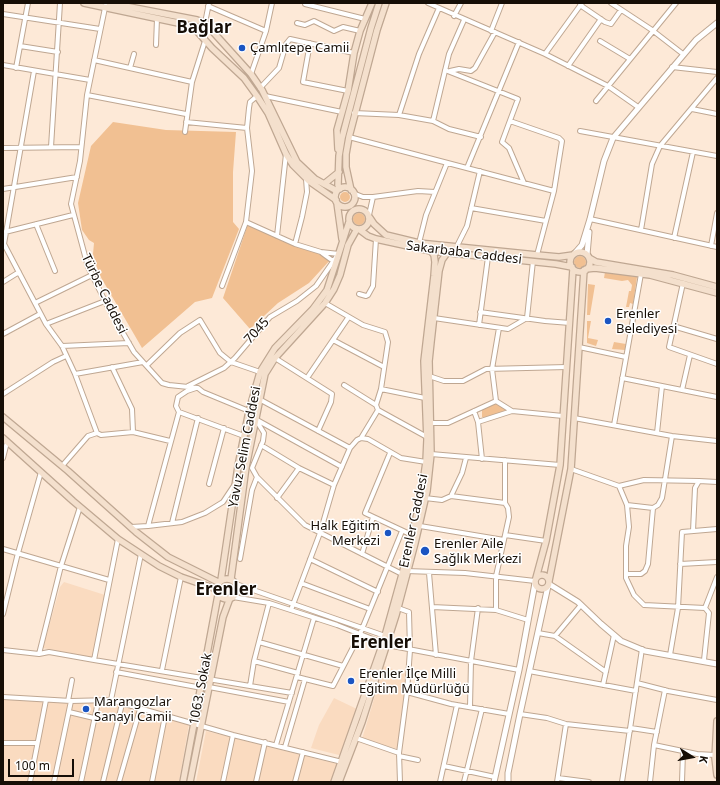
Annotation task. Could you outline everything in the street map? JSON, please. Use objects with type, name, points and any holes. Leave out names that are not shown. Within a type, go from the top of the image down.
[{"type":"main road","points":[[84,3],[107,4],[184,19],[197,20],[204,23],[251,74],[265,96],[298,162],[307,172],[324,184],[339,190],[346,188],[353,193]]},
{"type":"main road","points":[[342,243],[337,203],[339,190],[339,156],[336,135],[348,91],[354,53],[360,31],[372,3]]},
{"type":"main road","points":[[339,156],[351,104],[380,3]]},
{"type":"main road","points":[[337,203],[352,227],[359,229],[366,227],[370,216],[364,210],[353,193],[346,167],[349,137],[354,113],[386,3]]},
{"type":"main road","points":[[107,4],[183,24],[196,30],[204,41],[244,78],[258,96],[268,113],[286,154],[306,179],[337,203],[346,207],[351,205],[353,193]]},
{"type":"main road","points":[[324,184],[339,172]]},
{"type":"main road","points":[[349,220],[354,210],[364,210]]},
{"type":"main road","name":"Sakarbaba Caddesi","points":[[370,216],[374,224],[386,235],[419,243],[456,248],[559,257],[574,254]]},
{"type":"main road","name":"Yavuz Selim Caddesi","points":[[220,581],[225,560],[235,484],[244,436],[249,411],[260,372],[275,348],[321,299],[330,282],[349,220]]},
{"type":"main road","name":"Sakarbaba Caddesi","points":[[359,229],[368,236],[376,239],[431,251],[533,262],[572,268]]},
{"type":"main road","name":"Yavuz Selim Caddesi","points":[[231,579],[237,526],[255,419],[265,374],[275,358],[325,303],[334,289],[340,275],[348,245],[359,229]]},
{"type":"main road","name":"Erenler Caddesi","points":[[334,782],[398,608],[426,462],[427,437],[424,361],[435,262],[434,254],[431,251]]},
{"type":"main road","points":[[588,256],[589,264],[585,270],[571,469],[549,584],[544,589],[539,589],[535,581],[546,541],[560,465],[570,323],[572,268],[570,261],[574,254],[581,252],[588,256],[596,262],[674,275],[717,287]]},
{"type":"main road","name":"Erenler Caddesi","points":[[339,782],[356,738],[385,644],[385,636],[420,526],[431,454],[429,376],[431,342],[439,270],[442,260],[447,253]]},
{"type":"main road","points":[[572,268],[578,272],[595,268],[641,274],[683,283],[717,293]]},
{"type":"main road","points":[[3,417],[62,466],[130,527],[168,557],[220,581],[231,579],[236,584],[237,591],[232,598],[224,599],[218,595],[216,588],[220,581]]},
{"type":"main road","points":[[5,440],[118,539],[159,566],[181,577],[216,588]]},
{"type":"main road","points":[[535,581],[543,574],[548,577],[549,584]]},
{"type":"main road","name":"1063. Sokak","points":[[183,782],[202,688],[218,595]]},
{"type":"main road","name":"1063. Sokak","points":[[190,782],[223,617],[232,598]]},
{"type":"main road","points":[[717,721],[717,775]]},
{"type":"street","points":[[16,68],[28,3]]},
{"type":"street","points":[[51,147],[57,74],[60,3]]},
{"type":"street","points":[[251,74],[266,32],[272,3]]},
{"type":"street","points":[[428,3],[454,16],[545,54],[608,86],[638,107]]},
{"type":"street","points":[[454,16],[461,3]]},
{"type":"street","points":[[448,70],[459,69],[470,71],[475,68],[493,32],[502,3]]},
{"type":"street","points":[[611,3],[652,30],[683,54]]},
{"type":"street","points":[[596,101],[652,30],[676,3]]},
{"type":"street","name":"Türbe Caddesi","points":[[107,4],[100,29],[87,95],[80,161],[71,204],[78,236],[92,275],[105,301],[129,342],[145,364],[162,383],[169,386],[188,386],[198,388],[203,392],[249,411]]},
{"type":"street","points":[[305,4],[365,19]]},
{"type":"street","points":[[545,54],[581,4],[601,19],[611,24],[621,10]]},
{"type":"street","points":[[185,132],[186,114],[192,82],[204,41],[204,23],[208,5],[266,32]]},
{"type":"street","points":[[399,115],[420,54],[439,8]]},
{"type":"street","points":[[3,14],[100,29]]},
{"type":"street","points":[[156,45],[157,18]]},
{"type":"street","points":[[568,66],[601,19]]},
{"type":"street","points":[[433,121],[448,70],[449,54],[464,20]]},
{"type":"street","points":[[297,23],[305,25],[314,21],[334,31],[343,27],[360,31]]},
{"type":"street","points":[[574,254],[582,245],[590,219],[604,160],[613,138],[672,66],[696,40],[717,23]]},
{"type":"street","points":[[260,88],[279,68],[286,44],[290,39],[354,53]]},
{"type":"street","points":[[600,41],[630,59]]},
{"type":"street","points":[[467,168],[519,42]]},
{"type":"street","points":[[310,43],[303,82],[348,91]]},
{"type":"street","points":[[20,46],[58,52]]},
{"type":"street","points":[[130,68],[134,54]]},
{"type":"street","points":[[94,60],[192,82]]},
{"type":"street","points":[[3,65],[90,80]]},
{"type":"street","points":[[672,66],[717,72]]},
{"type":"street","points":[[448,70],[518,99],[502,142],[509,148],[524,183]]},
{"type":"street","points":[[34,71],[4,232],[4,244],[40,314],[62,346],[75,374],[97,433]]},
{"type":"street","points":[[641,230],[652,164],[660,146],[717,78]]},
{"type":"street","points":[[87,95],[186,114]]},
{"type":"street","points":[[222,286],[246,222],[252,171],[247,128],[250,102],[258,96]]},
{"type":"street","points":[[265,96],[342,112]]},
{"type":"street","points":[[692,109],[717,114]]},
{"type":"street","points":[[354,113],[399,115],[433,121],[449,129],[481,137]]},
{"type":"street","points":[[510,121],[560,138],[562,141],[554,191],[537,255]]},
{"type":"street","points":[[186,122],[247,128]]},
{"type":"street","points":[[580,131],[717,156]]},
{"type":"street","points":[[349,137],[554,191]]},
{"type":"street","points":[[3,148],[81,147]]},
{"type":"street","points":[[674,238],[693,152]]},
{"type":"street","points":[[277,236],[286,154]]},
{"type":"street","points":[[419,243],[426,215],[447,163]]},
{"type":"street","points":[[456,248],[467,226],[480,171]]},
{"type":"street","points":[[3,189],[77,177]]},
{"type":"street","points":[[295,244],[307,192],[306,179]]},
{"type":"street","points":[[353,193],[363,197],[373,197],[418,191],[436,192]]},
{"type":"street","points":[[370,216],[373,197]]},
{"type":"street","points":[[472,208],[546,221]]},
{"type":"street","points":[[711,246],[717,213]]},
{"type":"street","points":[[4,232],[73,215]]},
{"type":"street","points":[[590,219],[717,248]]},
{"type":"street","points":[[588,256],[590,219]]},
{"type":"street","points":[[246,222],[295,244],[321,252],[339,254]]},
{"type":"street","points":[[36,224],[55,271]]},
{"type":"street","points":[[359,294],[366,296],[368,295],[373,286],[376,239]]},
{"type":"street","points":[[321,252],[333,261]]},
{"type":"street","name":"7045","points":[[188,386],[218,372],[231,362],[270,317],[298,301],[316,286],[339,254]]},
{"type":"street","points":[[478,325],[488,257]]},
{"type":"street","points":[[527,318],[533,262]]},
{"type":"street","points":[[3,282],[19,272]]},
{"type":"street","points":[[614,425],[641,274]]},
{"type":"street","points":[[35,303],[92,275]]},
{"type":"street","points":[[683,283],[669,347],[717,364]]},
{"type":"street","points":[[46,324],[105,301]]},
{"type":"street","points":[[325,303],[348,318],[363,325],[386,332],[388,342],[382,388],[376,404],[378,410],[427,437]]},
{"type":"street","points":[[480,312],[570,323]]},
{"type":"street","points":[[3,334],[40,314]]},
{"type":"street","points":[[307,378],[348,318]]},
{"type":"street","points":[[434,318],[508,329],[527,318]]},
{"type":"street","points":[[75,374],[112,367],[145,364],[180,333],[200,320],[220,352],[231,362],[260,372]]},
{"type":"street","points":[[673,326],[717,339]]},
{"type":"street","points":[[496,401],[492,369],[499,328]]},
{"type":"street","points":[[333,340],[384,367]]},
{"type":"street","points":[[62,346],[129,342]]},
{"type":"street","points":[[579,347],[626,357]]},
{"type":"street","points":[[682,390],[690,355]]},
{"type":"street","points":[[3,394],[53,362],[66,356]]},
{"type":"street","points":[[275,358],[332,394],[331,402],[318,431]]},
{"type":"street","points":[[112,367],[132,409],[133,432]]},
{"type":"street","points":[[429,376],[444,381],[463,381],[486,369],[567,367]]},
{"type":"street","points":[[622,378],[717,397]]},
{"type":"street","points":[[344,385],[376,404]]},
{"type":"street","points":[[657,433],[662,386]]},
{"type":"street","points":[[148,526],[179,412],[176,406],[178,397],[187,391],[198,388]]},
{"type":"street","points":[[382,388],[425,398]]},
{"type":"street","points":[[259,399],[350,448]]},
{"type":"street","points":[[496,401],[512,411]]},
{"type":"street","points":[[431,423],[448,424],[496,401]]},
{"type":"street","points":[[291,610],[320,533],[334,485],[350,448],[361,438],[378,410]]},
{"type":"street","points":[[474,411],[478,422],[482,459]]},
{"type":"street","points":[[478,422],[512,411],[563,416]]},
{"type":"street","points":[[179,412],[244,436]]},
{"type":"street","points":[[172,523],[198,418]]},
{"type":"street","points":[[574,418],[672,436],[717,441]]},
{"type":"street","points":[[255,419],[264,434],[252,468],[257,477],[305,524],[320,533],[388,568],[405,572],[465,573],[535,581],[519,670],[495,780],[467,770],[444,766]]},
{"type":"street","points":[[255,419],[270,429],[342,467]]},
{"type":"street","points":[[209,484],[224,428]]},
{"type":"street","points":[[62,466],[88,436],[97,433],[102,435],[133,432],[170,441]]},
{"type":"street","points":[[627,505],[653,508],[658,505],[662,498],[672,436]]},
{"type":"street","points":[[361,438],[368,439],[390,453],[411,460],[426,462]]},
{"type":"street","points":[[3,458],[5,440]]},
{"type":"street","points":[[261,446],[299,468],[334,485]]},
{"type":"street","points":[[390,453],[365,513],[412,535]]},
{"type":"street","points":[[431,454],[560,465]]},
{"type":"street","points":[[451,496],[462,472],[466,458]]},
{"type":"street","points":[[496,610],[496,576],[509,517],[508,508],[505,503],[505,460]]},
{"type":"street","points":[[277,498],[299,468]]},
{"type":"street","points":[[571,469],[619,486],[644,480],[717,482]]},
{"type":"street","points":[[3,614],[18,553],[41,472]]},
{"type":"street","points":[[240,559],[252,490],[257,477]]},
{"type":"street","points":[[692,531],[695,488],[699,481]]},
{"type":"street","points":[[130,527],[182,522],[205,513],[223,502],[235,484]]},
{"type":"street","points":[[619,486],[627,505],[629,527],[626,546],[626,574],[634,595],[644,605],[678,608],[705,608]]},
{"type":"street","points":[[425,498],[442,500],[451,496],[505,503]]},
{"type":"street","points":[[39,654],[62,566],[80,507]]},
{"type":"street","points":[[626,574],[641,574],[645,571],[648,564],[653,508]]},
{"type":"street","points":[[362,554],[373,518]]},
{"type":"street","points":[[420,526],[546,541]]},
{"type":"street","points":[[670,655],[678,608],[682,532],[717,529]]},
{"type":"street","points":[[254,661],[333,686],[360,634],[402,531]]},
{"type":"street","points":[[94,660],[118,539]]},
{"type":"street","points":[[3,549],[110,580]]},
{"type":"street","points":[[111,700],[141,554]]},
{"type":"street","points":[[310,559],[378,592]]},
{"type":"street","points":[[680,564],[717,562]]},
{"type":"street","points":[[430,573],[436,655]]},
{"type":"street","points":[[162,670],[181,577]]},
{"type":"street","points":[[705,608],[717,577]]},
{"type":"street","points":[[301,583],[370,609]]},
{"type":"street","points":[[236,584],[385,636]]},
{"type":"street","points":[[508,782],[508,773],[520,714],[549,584],[581,605],[621,641],[642,649],[704,660],[717,664]]},
{"type":"street","points":[[232,598],[269,603],[385,644],[471,662],[519,670]]},
{"type":"street","points":[[250,686],[254,661],[269,603]]},
{"type":"street","points":[[555,636],[581,605]]},
{"type":"street","points":[[432,607],[496,610],[528,620]]},
{"type":"street","points":[[398,608],[409,612],[410,650],[407,692],[399,755],[400,782]]},
{"type":"street","points":[[470,707],[471,662],[478,608]]},
{"type":"street","points":[[704,660],[709,613],[705,608]]},
{"type":"street","points":[[276,745],[314,618]]},
{"type":"street","points":[[538,633],[555,636],[606,672]]},
{"type":"street","points":[[603,685],[614,635]]},
{"type":"street","points":[[259,642],[343,666]]},
{"type":"street","points":[[622,782],[642,649]]},
{"type":"street","points":[[3,650],[39,654],[49,652],[211,678],[292,693]]},
{"type":"street","points":[[529,671],[636,691]]},
{"type":"street","points":[[116,672],[202,688]]},
{"type":"street","points":[[285,747],[305,678]]},
{"type":"street","points":[[54,782],[69,712],[72,680]]},
{"type":"street","points":[[637,683],[717,700]]},
{"type":"street","points":[[209,687],[289,702]]},
{"type":"street","points":[[650,782],[654,745],[665,690]]},
{"type":"street","points":[[407,692],[457,705],[509,714]]},
{"type":"street","points":[[3,697],[98,702],[111,700],[233,735],[342,762]]},
{"type":"street","points":[[30,782],[46,700]]},
{"type":"street","points":[[81,782],[98,702]]},
{"type":"street","points":[[103,782],[122,704]]},
{"type":"street","points":[[440,782],[457,705]]},
{"type":"street","points":[[119,782],[140,709]]},
{"type":"street","points":[[464,782],[482,710]]},
{"type":"street","points":[[69,712],[94,718]]},
{"type":"street","points":[[520,714],[547,718],[566,724],[657,732]]},
{"type":"street","points":[[152,782],[165,716]]},
{"type":"street","points":[[566,724],[557,780],[589,782]]},
{"type":"street","points":[[223,782],[233,735]]},
{"type":"street","points":[[356,738],[399,755],[418,760]]},
{"type":"street","points":[[256,782],[265,742]]},
{"type":"street","points":[[3,743],[37,743]]},
{"type":"street","points":[[654,745],[683,752],[716,755]]},
{"type":"street","points":[[295,782],[303,752]]},
{"type":"street","points":[[682,782],[683,752]]},
{"type":"shaded area","points":[[113,122],[166,130],[236,132],[233,172],[233,222],[239,229],[212,298],[195,302],[142,348],[99,274],[93,254],[94,243],[89,240],[82,230],[78,203],[91,146]]},
{"type":"shaded area","points":[[343,192],[347,192],[349,193],[349,201],[343,202],[340,199],[340,195]]},
{"type":"shaded area","points":[[357,213],[361,213],[365,219],[361,225],[357,225],[353,221],[353,217]]},
{"type":"shaded area","points":[[248,224],[331,259],[309,283],[278,303],[250,329],[223,298]]},
{"type":"shaded area","points":[[580,256],[584,258],[586,262],[584,266],[580,268],[576,266],[574,262],[576,258]]},
{"type":"shaded area","points":[[605,272],[637,277],[633,304],[630,303],[629,307],[626,307],[629,291],[631,291],[632,285],[628,280],[622,281],[604,278]]},
{"type":"shaded area","points":[[588,284],[595,285],[590,315],[587,315]]},
{"type":"shaded area","points":[[587,321],[591,321],[588,338],[598,340],[596,346],[587,343]]},
{"type":"shaded area","points":[[614,342],[626,344],[625,350],[612,349]]},
{"type":"shaded area","points":[[495,403],[507,410],[486,418],[482,417],[482,409]]},
{"type":"shaded area","points":[[64,582],[105,595],[92,659],[43,648],[60,587]]},
{"type":"shaded area","points":[[384,666],[407,674],[401,750],[362,739]]},
{"type":"shaded area","points":[[3,697],[109,701],[189,724],[179,782],[3,782]]},
{"type":"shaded area","points":[[334,698],[359,710],[343,754],[339,755],[311,748],[319,725]]},
{"type":"shaded area","points":[[206,731],[341,765],[334,782],[196,782]]},
{"type":"place","name":"Çamlıtepe Camii","points":[[242,48]]},
{"type":"place","name":"Erenler Belediyesi","points":[[608,321]]},
{"type":"place","name":"Halk Eğitim Merkezi","points":[[388,533]]},
{"type":"place","name":"Erenler Aile Sağlık Merkezi","points":[[425,551]]},
{"type":"place","name":"Erenler İlçe Milli Eğitim Müdürlüğü","points":[[351,681]]},
{"type":"place","name":"Marangozlar Sanayi Camii","points":[[86,709]]},
{"type":"district","name":"Bağlar","points":[[204,28]]},
{"type":"district","name":"Erenler","points":[[226,590]]},
{"type":"district","name":"Erenler","points":[[381,643]]}]
